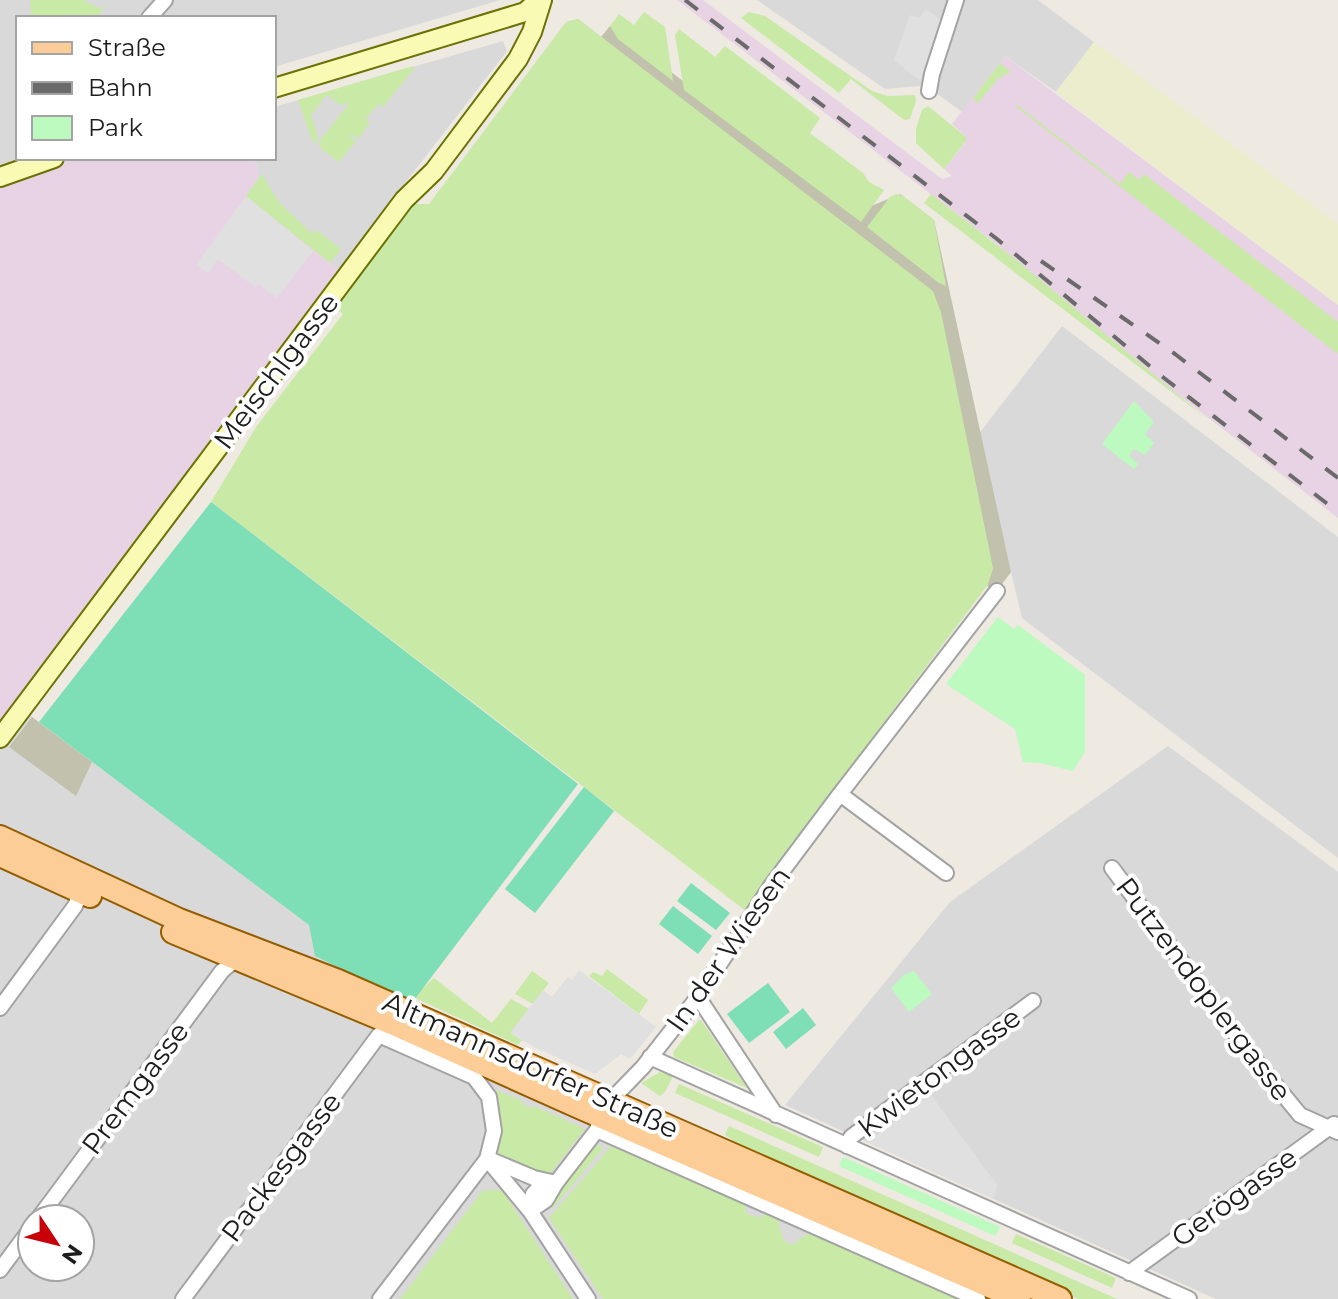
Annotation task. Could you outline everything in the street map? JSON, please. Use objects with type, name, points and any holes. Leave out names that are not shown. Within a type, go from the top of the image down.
[{"type":"main road","name":"Altmannsdorfer Straße","points":[[0,837],[179,920],[338,981],[603,1116],[1060,1299]]},
{"type":"main road","name":"Altmannsdorfer Straße","points":[[0,855],[235,960],[394,1024],[603,1116],[987,1295],[1019,1299]]},
{"type":"street","points":[[151,16],[165,0]]},
{"type":"street","points":[[276,87],[525,12],[540,0]]},
{"type":"street","name":"Meischlgasse","points":[[0,738],[404,200],[434,171],[507,74],[527,43],[540,0]]},
{"type":"street","points":[[929,91],[956,0]]},
{"type":"street","points":[[0,177],[48,160]]},
{"type":"street","name":"In der Wiesen","points":[[530,1211],[546,1200],[550,1182],[698,997],[771,886],[997,591]]},
{"type":"street","points":[[840,794],[946,873]]},
{"type":"street","name":"Putzendoplergasse","points":[[1112,868],[1251,1055],[1300,1115],[1335,1127]]},
{"type":"street","points":[[0,1008],[75,906],[81,892]]},
{"type":"street","name":"Premgasse","points":[[50,1203],[222,971],[235,960]]},
{"type":"street","points":[[698,997],[777,1115]]},
{"type":"street","name":"Kwietongasse","points":[[847,1146],[851,1137],[1033,1001]]},
{"type":"street","name":"Altmannsdorfer Straße","points":[[379,1035],[474,1077],[489,1097],[494,1131],[487,1159]]},
{"type":"street","name":"Packesgasse","points":[[183,1299],[379,1035]]},
{"type":"street","name":"Altmannsdorfer Straße","points":[[650,1057],[1189,1299]]},
{"type":"street","name":"Gerögasse","points":[[1129,1273],[1335,1127]]},
{"type":"street","points":[[487,1159],[550,1182]]},
{"type":"street","points":[[487,1159],[530,1211],[588,1299]]},
{"type":"street","points":[[380,1299],[487,1159]]},
{"type":"street","points":[[0,1270],[16,1248]]},
{"type":"shaded area","points":[[0,0],[500,0],[276,66],[276,16],[16,16],[16,160],[48,160],[0,177]]},
{"type":"shaded area","points":[[677,0],[703,0],[942,179],[952,176],[944,169],[965,143],[966,137],[952,124],[1005,56],[1338,305],[1338,518],[1166,385],[995,243]]},
{"type":"shaded area","points":[[757,0],[1038,0],[1094,42],[1056,92],[1005,56],[962,112],[936,93],[920,86],[885,89]]},
{"type":"shaded area","points":[[926,9],[940,20],[920,81],[894,60],[910,15],[919,18]]},
{"type":"shaded area","points":[[578,19],[601,37],[610,26],[857,212],[900,194],[934,220],[1011,572],[997,591],[987,586],[993,568],[566,22]]},
{"type":"shaded area","points":[[503,41],[507,51],[338,270],[246,196],[259,175],[255,160],[276,160],[276,106]]},
{"type":"shaded area","points":[[1094,42],[1338,224],[1338,305],[1056,92]]},
{"type":"shaded area","points":[[48,160],[255,160],[259,175],[246,196],[338,270],[28,714],[0,747],[0,177]]},
{"type":"shaded area","points":[[246,196],[313,251],[277,298],[258,284],[255,287],[218,259],[208,273],[196,265]]},
{"type":"shaded area","points":[[1062,326],[1338,537],[1338,858],[1022,618],[978,435]]},
{"type":"shaded area","points":[[28,714],[309,925],[316,957],[1002,1299],[0,1299],[0,747]]},
{"type":"shaded area","points":[[32,717],[92,762],[76,796],[9,747]]},
{"type":"shaded area","points":[[1168,746],[1338,872],[1338,1299],[1216,1299],[785,1105],[950,902]]},
{"type":"shaded area","points":[[579,970],[656,1027],[630,1059],[621,1054],[595,1074],[510,1033],[543,990],[552,997],[568,977],[572,980]]},
{"type":"shaded area","points":[[931,1095],[997,1185],[994,1199],[868,1142]]},
{"type":"green space","points":[[30,0],[83,0],[101,9],[107,3],[98,16],[31,14]]},
{"type":"green space","points":[[644,12],[665,27],[673,81],[618,39],[610,26],[619,14],[634,25]]},
{"type":"green space","points":[[749,12],[765,16],[872,91],[887,96],[915,95],[910,119],[904,120],[851,79],[839,93],[741,18]]},
{"type":"green space","points":[[578,19],[933,291],[941,312],[993,568],[987,586],[764,881],[746,911],[211,502],[256,427],[343,314],[332,306],[410,204],[429,204],[566,22]]},
{"type":"green space","points":[[679,29],[715,57],[725,46],[820,118],[810,133],[863,173],[869,182],[884,190],[861,222],[684,90],[675,35]]},
{"type":"green space","points":[[1000,63],[1011,72],[999,78],[978,103],[973,98]]},
{"type":"green space","points":[[413,66],[414,69],[383,107],[378,104],[366,119],[370,123],[358,139],[352,134],[350,136],[356,141],[339,162],[321,149],[318,143],[348,105],[346,102],[342,106],[327,95],[311,115],[318,138],[313,143],[298,100]]},
{"type":"green space","points":[[928,106],[966,137],[944,169],[916,143],[916,129],[922,110]]},
{"type":"green space","points":[[1015,106],[1120,184],[1129,172],[1139,180],[1144,174],[1338,322],[1338,354]]},
{"type":"green space","points":[[262,174],[278,201],[311,233],[318,231],[341,249],[330,263],[246,196]]},
{"type":"green space","points":[[896,194],[934,220],[946,286],[867,227],[890,197]]},
{"type":"green space","points":[[931,194],[1020,263],[1206,418],[924,203]]},
{"type":"green space","points":[[1134,401],[1154,422],[1145,434],[1154,443],[1145,455],[1134,449],[1129,456],[1138,464],[1134,469],[1102,444]]},
{"type":"green space","points":[[211,502],[578,784],[411,1004],[315,956],[309,925],[39,722]]},
{"type":"green space","points":[[998,617],[1014,629],[1018,625],[1085,675],[1085,752],[1073,771],[1023,762],[1015,729],[946,684]]},
{"type":"green space","points":[[584,787],[614,811],[535,913],[505,889]]},
{"type":"green space","points":[[691,883],[730,913],[716,930],[677,901]]},
{"type":"green space","points":[[673,906],[712,936],[698,954],[659,924]]},
{"type":"green space","points":[[316,953],[419,992],[434,978],[492,1023],[511,999],[529,1009],[511,1033],[522,1040],[518,1045]]},
{"type":"green space","points":[[607,969],[648,1000],[639,1014],[589,976],[593,972],[602,976]]},
{"type":"green space","points":[[532,971],[549,983],[533,1004],[515,994]]},
{"type":"green space","points":[[914,971],[932,994],[909,1012],[891,988],[904,975]]},
{"type":"green space","points":[[768,983],[790,1012],[749,1043],[727,1014]]},
{"type":"green space","points":[[803,1008],[816,1025],[786,1049],[773,1032]]},
{"type":"green space","points":[[699,1020],[747,1088],[674,1057],[673,1052]]},
{"type":"green space","points":[[660,1072],[673,1076],[660,1096],[641,1083]]},
{"type":"green space","points":[[679,1084],[823,1147],[819,1157],[675,1093]]},
{"type":"green space","points":[[489,1087],[585,1129],[547,1177],[497,1153],[499,1119]]},
{"type":"green space","points":[[729,1126],[1117,1299],[1078,1299],[754,1154],[725,1135]]},
{"type":"green space","points":[[597,1144],[603,1148],[553,1208],[550,1205]]},
{"type":"green space","points":[[612,1145],[745,1204],[747,1214],[761,1218],[765,1212],[777,1218],[784,1241],[793,1245],[806,1234],[818,1235],[961,1299],[603,1299],[549,1218]]},
{"type":"green space","points":[[843,1157],[1000,1227],[995,1236],[839,1166]]},
{"type":"green space","points":[[483,1190],[502,1190],[573,1299],[400,1299]]},
{"type":"green space","points":[[1016,1234],[1116,1278],[1112,1288],[1012,1243]]},
{"type":"railway","points":[[685,0],[997,239],[1164,378],[1338,512]]},
{"type":"railway","points":[[1041,261],[1175,354],[1338,478]]}]
